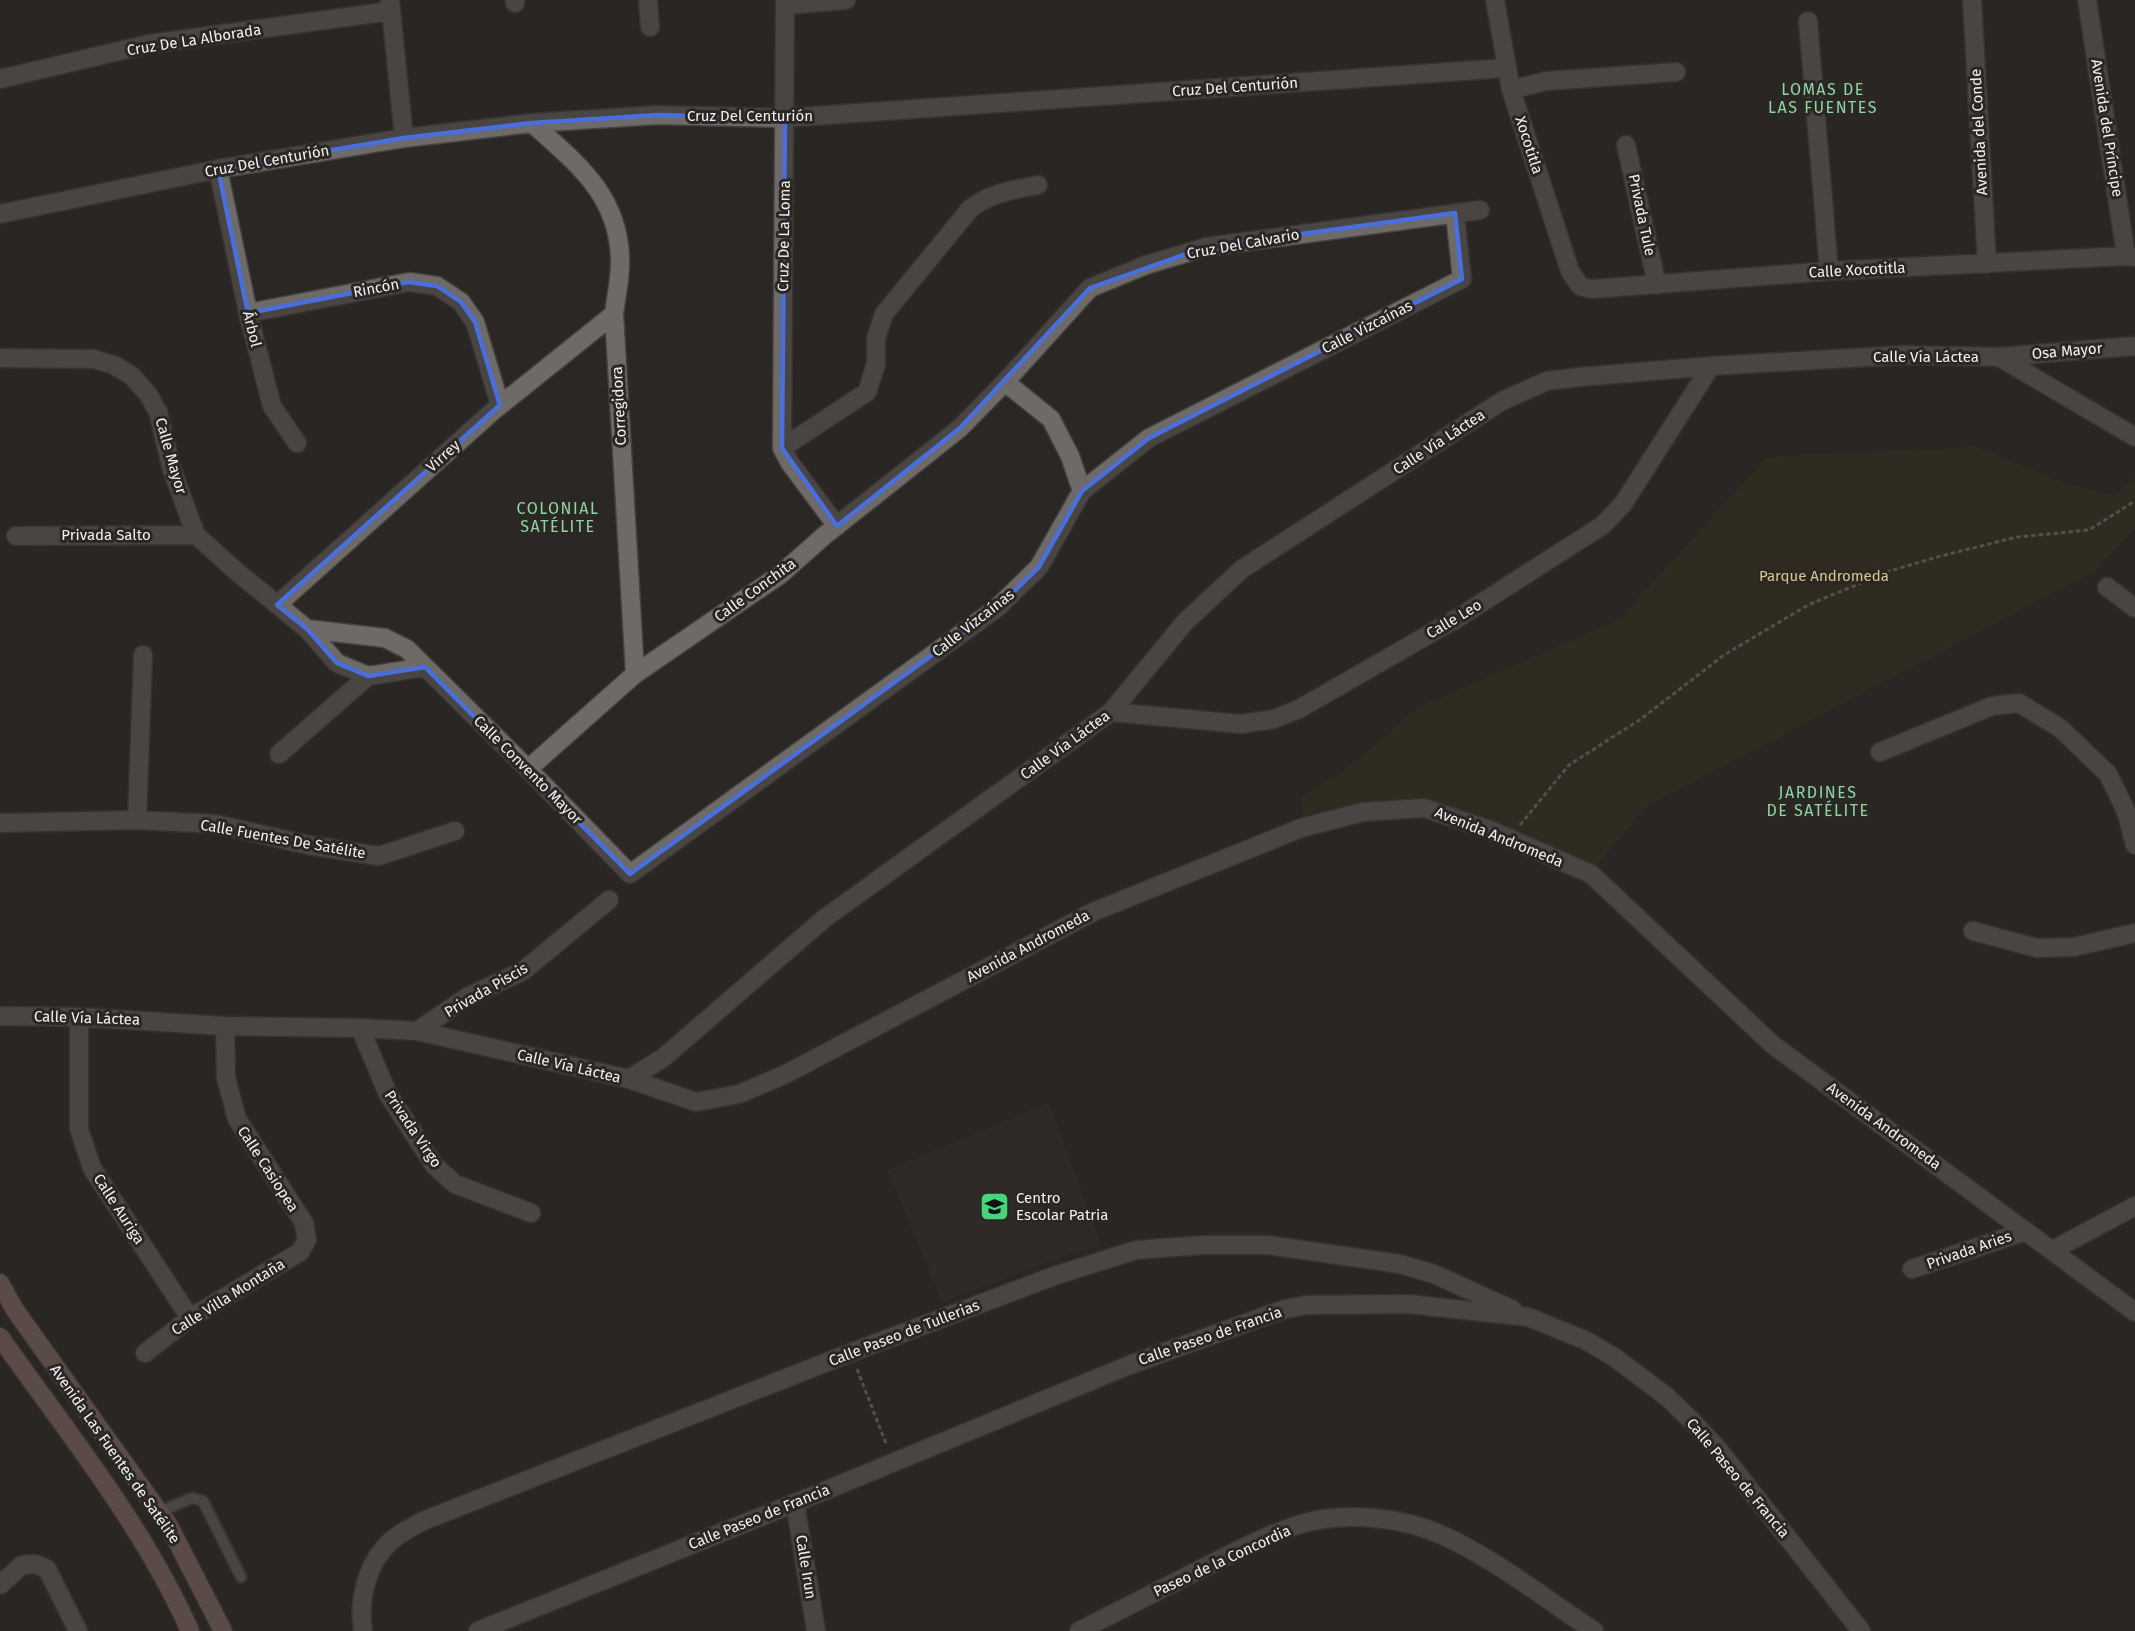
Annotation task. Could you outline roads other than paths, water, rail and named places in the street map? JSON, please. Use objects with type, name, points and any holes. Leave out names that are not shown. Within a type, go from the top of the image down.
[{"type":"main road","name":"Avenida Las Fuentes de Satélite","points":[[0,1283],[15,1310],[169,1526],[223,1631]]},
{"type":"main road","name":"Avenida Las Fuentes de Satélite","points":[[0,1337],[118,1503],[150,1554],[190,1631]]},
{"type":"street","points":[[648,0],[650,27]]},
{"type":"street","points":[[785,2],[846,0]]},
{"type":"street","name":"Xocotitla","points":[[1495,0],[1511,90],[1570,271],[1580,286]]},
{"type":"street","name":"Avenida del Conde","points":[[1972,0],[1987,264]]},
{"type":"street","name":"Avenida del Príncipe","points":[[2087,0],[2131,256]]},
{"type":"street","name":"Cruz De La Loma","points":[[782,448],[785,2]]},
{"type":"street","points":[[390,6],[404,138]]},
{"type":"street","name":"Cruz De La Alborada","points":[[0,79],[149,44],[390,6]]},
{"type":"street","points":[[1808,21],[1829,271]]},
{"type":"street","name":"Cruz Del Centurión","points":[[0,214],[218,169],[404,138],[532,123],[658,115],[785,118],[1506,68]]},
{"type":"street","points":[[1511,90],[1546,81],[1676,72]]},
{"type":"street","name":"Corregidora","points":[[532,123],[568,155],[603,194],[617,226],[620,260],[614,314],[635,674]]},
{"type":"street","name":"Privada Tule","points":[[1626,145],[1657,285]]},
{"type":"street","name":"Árbol","points":[[218,169],[248,313],[272,406],[297,443]]},
{"type":"street","points":[[837,526],[794,469],[782,448],[867,392],[876,364],[876,338],[884,314],[970,209],[981,200],[999,192],[1038,185]]},
{"type":"street","name":"Cruz Del Calvario","points":[[1005,382],[1090,288],[1146,265],[1206,247],[1480,210]]},
{"type":"street","name":"Calle Vizcaínas","points":[[630,874],[997,608],[1039,567],[1082,491],[1149,438],[1462,279],[1455,213]]},
{"type":"street","name":"Calle Xocotitla","points":[[1580,286],[1592,289],[1829,271],[2131,256]]},
{"type":"street","name":"Rincón","points":[[248,313],[409,282],[437,286],[461,302],[475,322],[500,405]]},
{"type":"street","name":"Virrey","points":[[277,605],[500,405],[614,314]]},
{"type":"street","name":"Osa Mayor","points":[[1999,357],[2135,346]]},
{"type":"street","name":"Calle Vía Láctea","points":[[0,1016],[79,1017],[225,1026],[417,1031],[629,1079],[663,1058],[825,918],[1112,712],[1185,622],[1242,569],[1502,402],[1547,381],[1711,366],[1903,355],[1999,357],[2135,437]]},
{"type":"street","name":"Calle Mayor","points":[[0,358],[94,358],[114,365],[132,376],[148,394],[158,412],[172,470],[196,535]]},
{"type":"street","name":"Calle Leo","points":[[1112,712],[1241,724],[1274,719],[1299,709],[1461,616],[1603,525],[1623,504],[1711,366]]},
{"type":"street","points":[[1005,382],[1051,420],[1070,456],[1082,491]]},
{"type":"street","name":"Calle Conchita","points":[[528,768],[635,674],[781,574],[825,535],[960,428],[1005,382]]},
{"type":"street","points":[[196,535],[307,629],[337,663],[368,676],[425,667]]},
{"type":"street","name":"Privada Salto","points":[[16,536],[196,535]]},
{"type":"street","points":[[2107,587],[2135,608]]},
{"type":"street","name":"Calle Convento Mayor","points":[[307,629],[385,638],[406,649],[528,768],[630,874]]},
{"type":"street","points":[[137,820],[143,655]]},
{"type":"street","points":[[279,753],[368,676]]},
{"type":"street","points":[[1880,752],[1992,706],[2019,703],[2060,728],[2108,774],[2126,811],[2135,845]]},
{"type":"street","name":"Avenida Andromeda","points":[[629,1079],[696,1102],[739,1094],[786,1074],[1093,912],[1301,828],[1363,812],[1424,808],[1509,839],[1591,874],[1773,1045],[2135,1312]]},
{"type":"street","name":"Calle Fuentes De Satélite","points":[[0,823],[137,820],[216,824],[308,845],[379,856],[455,831]]},
{"type":"street","name":"Privada Piscis","points":[[417,1031],[469,996],[523,971],[609,900]]},
{"type":"street","points":[[1973,931],[2037,948],[2074,946],[2135,933]]},
{"type":"street","name":"Calle Auriga","points":[[79,1017],[79,1129],[92,1168],[190,1318]]},
{"type":"street","name":"Calle Casiopea","points":[[225,1026],[226,1078],[237,1119],[304,1224],[308,1240]]},
{"type":"street","name":"Privada Virgo","points":[[360,1028],[388,1094],[434,1165],[455,1184],[531,1213]]},
{"type":"street","points":[[2053,1250],[2135,1206]]},
{"type":"street","name":"Privada Aries","points":[[1912,1269],[2026,1231]]},
{"type":"street","name":"Calle Villa Montaña","points":[[145,1353],[190,1318],[300,1252],[308,1240]]},
{"type":"street","name":"Calle Paseo de Tullerias","points":[[363,1631],[361,1604],[366,1582],[376,1558],[390,1541],[408,1529],[453,1508],[850,1353],[1054,1276],[1136,1250],[1203,1245],[1268,1245],[1400,1264],[1434,1274],[1528,1317]]},
{"type":"street","name":"Calle Paseo de Francia","points":[[478,1631],[1132,1364],[1286,1309],[1305,1305],[1408,1304],[1528,1317],[1585,1340],[1614,1357],[1666,1396],[1718,1449],[1861,1631]]},
{"type":"street","name":"Calle Irun","points":[[795,1503],[816,1631]]},
{"type":"street","name":"Paseo de la Concordia","points":[[1079,1631],[1266,1537],[1303,1524],[1355,1517],[1415,1525],[1443,1535],[1473,1550],[1594,1631]]},
{"type":"street","points":[[0,1585],[22,1565],[36,1564],[47,1569],[78,1631]]},
{"type":"lane","points":[[159,1512],[192,1498],[203,1501],[241,1577]]},
{"type":"place","name":"Centro Escolar Patria","points":[[995,1207]]},
{"type":"district","name":"LOMAS DE LAS FUENTES","points":[[1823,98]]},
{"type":"district","name":"COLONIAL SATÉLITE","points":[[558,517]]},
{"type":"district","name":"JARDINES DE SATÉLITE","points":[[1818,801]]},
{"type":"park label","name":"Parque Andromeda","points":[[1824,576]]}]
